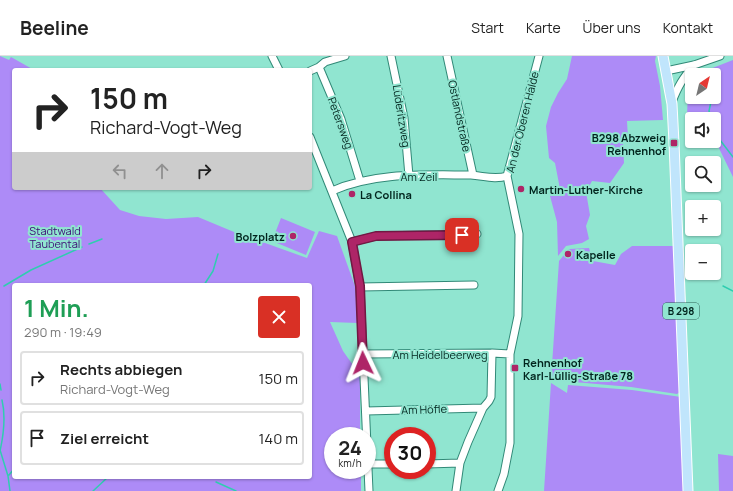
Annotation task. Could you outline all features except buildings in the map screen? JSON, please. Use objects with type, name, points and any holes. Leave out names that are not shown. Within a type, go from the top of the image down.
[{"type":"main road","name":"B 298","points":[[663,56],[672,104],[688,491]]},
{"type":"street","points":[[272,56],[278,68]]},
{"type":"street","points":[[312,70],[319,68],[324,59],[345,56]]},
{"type":"street","name":"Lüderitzweg","points":[[391,56],[404,118],[409,176]]},
{"type":"street","name":"Ostlandstraße","points":[[447,56],[473,175]]},
{"type":"street","name":"An der Oberen Halde","points":[[510,354],[518,316],[519,234],[507,176],[539,56]]},
{"type":"street","points":[[666,71],[694,65],[720,56]]},
{"type":"street","points":[[672,104],[682,79],[694,65]]},
{"type":"street","name":"Petersweg","points":[[319,68],[341,119],[360,181]]},
{"type":"street","points":[[312,142],[352,242],[360,286],[362,354],[367,427]]},
{"type":"street","name":"Am Zeil","points":[[332,191],[360,181],[390,176],[473,175],[493,178],[507,176]]},
{"type":"street","points":[[352,242],[376,236],[477,234]]},
{"type":"street","points":[[360,286],[474,285]]},
{"type":"street","points":[[456,491],[460,463],[483,408],[489,402],[491,397],[492,353]]},
{"type":"street","name":"Am Heidelbeerweg","points":[[362,354],[510,354]]},
{"type":"street","points":[[498,491],[504,474],[510,443],[510,354]]},
{"type":"street","name":"Am Höfle","points":[[366,411],[483,408]]},
{"type":"street","points":[[436,464],[460,463]]},
{"type":"street","points":[[369,479],[369,491]]},
{"type":"green space","name":"Stadtwald Taubental","points":[[0,56],[9,60],[11,57],[30,68],[12,68],[12,190],[102,190],[120,210],[139,216],[166,219],[198,217],[234,232],[307,258],[319,231],[337,236],[356,289],[358,323],[330,322],[343,351],[360,375],[360,427],[324,427],[324,479],[361,479],[361,491],[0,491]]},
{"type":"green space","points":[[572,56],[656,56],[655,61],[660,86],[663,120],[627,121],[628,139],[623,143],[624,163],[610,183],[592,181],[586,192],[590,215],[586,226],[589,239],[582,243],[566,246],[558,256],[557,222],[550,196],[560,189],[555,163],[549,158],[546,126],[551,107],[567,79]]},
{"type":"green space","points":[[733,60],[733,177],[719,148],[721,148],[721,112],[687,112],[687,104],[721,104],[721,68],[713,68]]},
{"type":"green space","name":"Bolzplatz","points":[[281,218],[315,232],[306,255],[272,241]]},
{"type":"green space","points":[[632,246],[675,246],[680,392],[677,394],[631,387],[551,380],[559,261],[569,249],[589,248],[593,261],[615,265],[621,254]]},
{"type":"green space","points":[[551,383],[567,393],[568,385],[632,390],[681,397],[685,491],[544,491]]},
{"type":"green space","points":[[718,454],[733,456],[733,491],[719,491]]},
{"type":"waterway","points":[[709,112],[710,104]]},
{"type":"waterway","points":[[721,141],[733,157]]},
{"type":"waterway","points":[[89,244],[102,239]]},
{"type":"waterway","points":[[4,286],[31,270],[82,247]]},
{"type":"waterway","points":[[205,283],[213,271],[218,254]]},
{"type":"waterway","points":[[723,286],[733,291]]},
{"type":"waterway","points":[[0,384],[1,390]]},
{"type":"waterway","points":[[0,451],[4,425],[2,400]]},
{"type":"waterway","points":[[0,450],[8,476],[10,491]]},
{"type":"waterway","points":[[9,475],[12,471]]},
{"type":"waterway","points":[[93,491],[106,479]]},
{"type":"waterway","points":[[216,482],[236,491]]},
{"type":"place","name":"B298 Abzweig Rehnenhof","points":[[674,143]]},
{"type":"place","name":"Martin-Luther-Kirche","points":[[521,189]]},
{"type":"place","name":"La Collina","points":[[352,194]]},
{"type":"place","name":"Bolzplatz","points":[[293,236]]},
{"type":"place","name":"Kapelle","points":[[568,254]]},
{"type":"place","name":"Rehnenhof Karl-Lüllig-Straße 78","points":[[515,368]]},
{"type":"route","points":[[363,363],[360,286],[352,242],[376,236],[462,235]]}]
